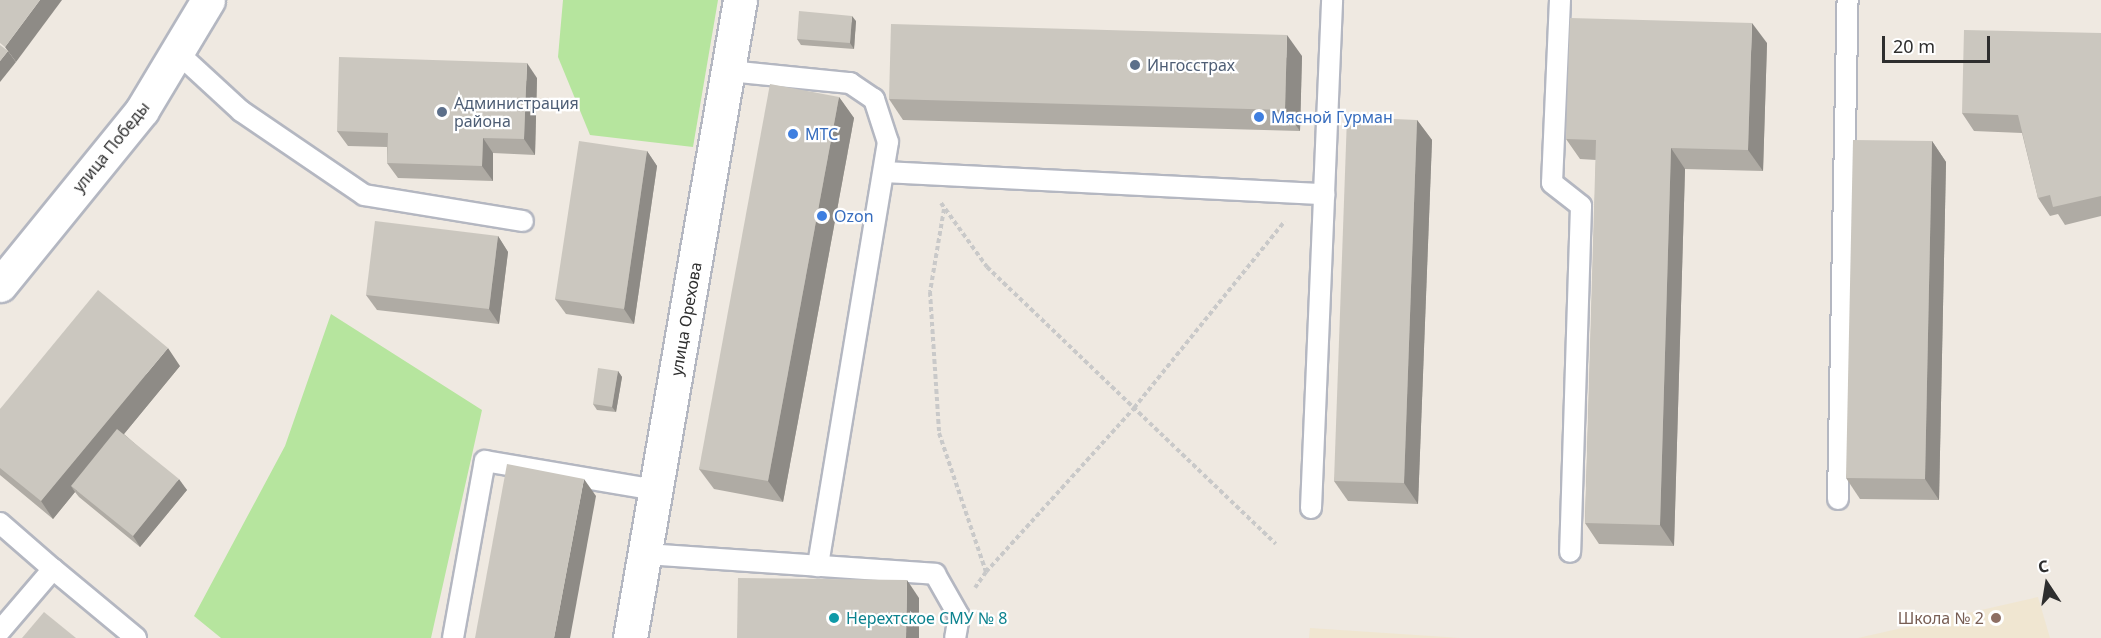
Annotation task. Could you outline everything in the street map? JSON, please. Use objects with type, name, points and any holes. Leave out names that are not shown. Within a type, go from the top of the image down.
[{"type":"street","name":"улица Победы","points":[[0,285],[142,110],[180,55],[208,0]]},
{"type":"street","name":"улица Орехова","points":[[630,638],[740,0]]},
{"type":"lane","points":[[1311,508],[1316,194],[1332,0]]},
{"type":"lane","points":[[1560,0],[1552,183],[1581,206],[1570,552]]},
{"type":"lane","points":[[1838,499],[1848,0]]},
{"type":"lane","points":[[180,55],[241,111],[364,195],[523,220]]},
{"type":"lane","points":[[729,71],[850,83],[874,99],[888,142],[818,566]]},
{"type":"lane","points":[[884,172],[1316,194]]},
{"type":"lane","points":[[453,638],[485,461],[656,490]]},
{"type":"lane","points":[[0,523],[136,638]]},
{"type":"lane","points":[[645,554],[935,574],[959,616],[955,638]]},
{"type":"lane","points":[[0,631],[53,569]]},
{"type":"path","points":[[920,173],[987,267],[1276,544]]},
{"type":"path","points":[[959,616],[986,572],[1134,408],[1316,194]]},
{"type":"path","points":[[945,208],[930,292],[939,433],[986,572]]},
{"type":"shaded area","name":"Школа № 2","points":[[2038,597],[2050,638],[1858,638]]},
{"type":"shaded area","points":[[1310,628],[1461,638],[1309,638]]},
{"type":"green space","points":[[563,0],[718,0],[693,147],[590,135],[558,57]]},
{"type":"green space","points":[[331,314],[482,410],[431,638],[221,638],[194,616],[285,446]]},
{"type":"building","points":[[0,0],[40,0],[5,47],[0,43]]},
{"type":"building","points":[[799,11],[852,16],[850,43],[797,39]]},
{"type":"building","points":[[1570,18],[1752,23],[1748,150],[1671,148],[1660,525],[1585,523],[1596,140],[1566,139]]},
{"type":"building","points":[[891,24],[1287,35],[1285,110],[889,99]]},
{"type":"building","points":[[1964,30],[2101,33],[2101,196],[2053,207],[2050,195],[2038,198],[2018,115],[1962,113]]},
{"type":"building","points":[[0,45],[8,51],[0,61]]},
{"type":"building","name":"Администрация района","points":[[339,57],[527,63],[524,139],[483,138],[482,166],[387,163],[388,133],[337,131]]},
{"type":"building","points":[[770,84],[839,97],[768,481],[699,469]]},
{"type":"building","points":[[1347,117],[1417,120],[1404,483],[1334,481]]},
{"type":"building","points":[[1853,140],[1932,141],[1925,479],[1846,478]]},
{"type":"building","points":[[579,141],[647,151],[624,309],[555,299]]},
{"type":"building","points":[[375,221],[498,236],[489,309],[366,295]]},
{"type":"building","points":[[98,290],[168,348],[41,501],[0,468],[0,409]]},
{"type":"building","points":[[598,368],[618,371],[612,407],[593,404]]},
{"type":"building","points":[[117,429],[179,479],[133,536],[71,486]]},
{"type":"building","points":[[507,464],[584,479],[554,638],[475,638]]},
{"type":"building","name":"Нерехтское СМУ № 8","points":[[738,578],[907,580],[906,638],[737,638]]},
{"type":"building","points":[[44,612],[76,638],[22,638]]},
{"type":"place","name":"Ингосстрах","points":[[1135,65]]},
{"type":"place","name":"Администрация района","points":[[442,112]]},
{"type":"place","name":"Мясной Гурман","points":[[1259,117]]},
{"type":"place","name":"МТС","points":[[793,134]]},
{"type":"place","name":"Ozon","points":[[822,216]]},
{"type":"place","name":"Нерехтское СМУ № 8","points":[[834,618]]},
{"type":"place","name":"Школа № 2","points":[[1996,618]]}]
